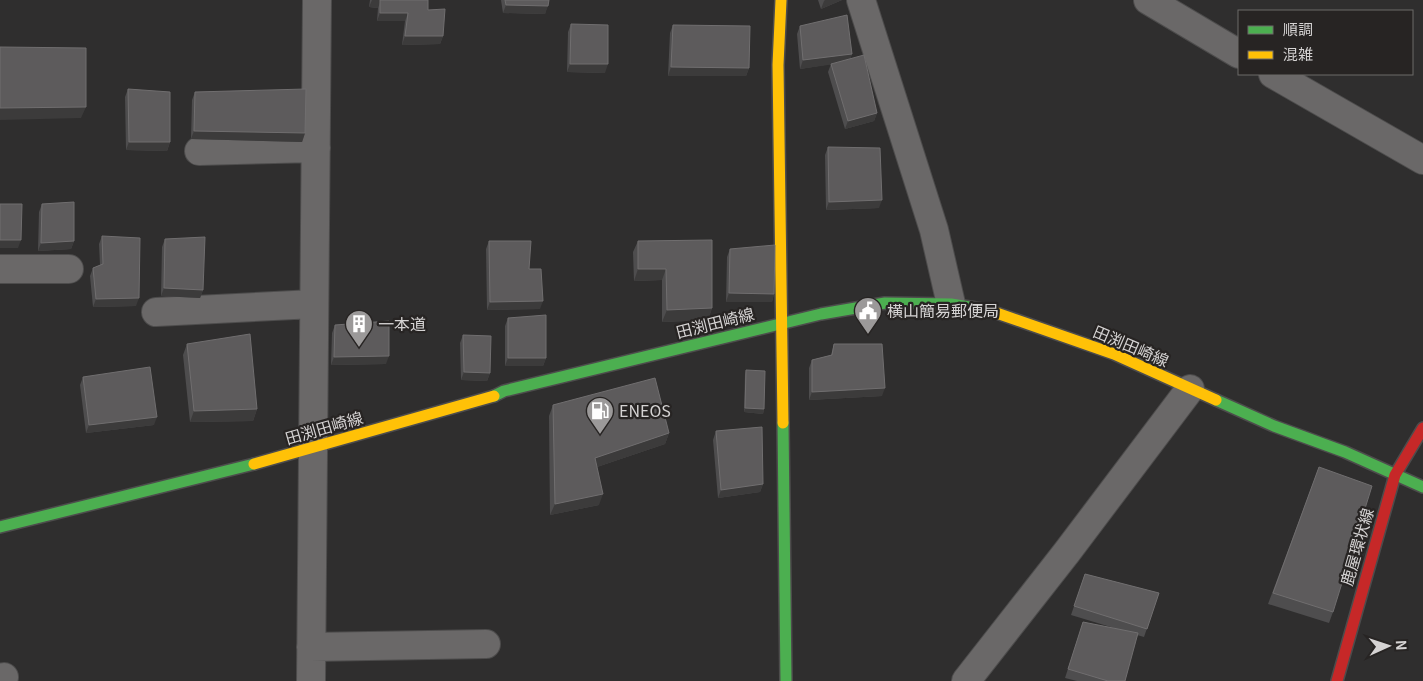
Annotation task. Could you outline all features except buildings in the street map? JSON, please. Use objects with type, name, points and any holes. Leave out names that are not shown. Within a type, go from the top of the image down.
[{"type":"main road","points":[[781,0],[778,66],[786,681]]},
{"type":"main road","name":"田渕田崎線","points":[[0,527],[157,489],[313,448],[494,396],[504,391],[821,314],[885,303],[951,304],[993,311],[1114,354],[1274,426],[1345,452],[1423,487]]},
{"type":"main road","name":"鹿屋環状線","points":[[1337,681],[1395,474],[1423,428]]},
{"type":"street","points":[[310,681],[317,0]]},
{"type":"street","points":[[861,0],[934,230],[951,304]]},
{"type":"street","points":[[1148,0],[1238,53]]},
{"type":"street","points":[[1275,75],[1423,160]]},
{"type":"street","points":[[199,151],[316,148]]},
{"type":"street","points":[[0,269],[70,269]]},
{"type":"street","points":[[156,312],[314,304]]},
{"type":"street","points":[[966,681],[1067,552],[1190,389]]},
{"type":"street","points":[[311,647],[486,644]]},
{"type":"traffic: fast","points":[[494,396],[504,391],[821,314],[885,303],[951,304],[988,310]]},
{"type":"traffic: fast","points":[[1216,400],[1274,426],[1345,452],[1423,487]]},
{"type":"traffic: fast","points":[[783,423],[786,681]]},
{"type":"traffic: fast","points":[[0,527],[254,464]]},
{"type":"traffic: slow","points":[[781,0],[778,65],[783,423]]},
{"type":"traffic: slow","points":[[988,310],[1114,354],[1216,400]]},
{"type":"traffic: slow","points":[[254,464],[494,396]]},
{"type":"traffic: jam","points":[[1337,681],[1395,475],[1423,428]]},
{"type":"place","name":"横山簡易郵便局","points":[[868,335]]},
{"type":"place","name":"一本道","points":[[359,348]]},
{"type":"place","name":"ENEOS","points":[[600,435]]}]
